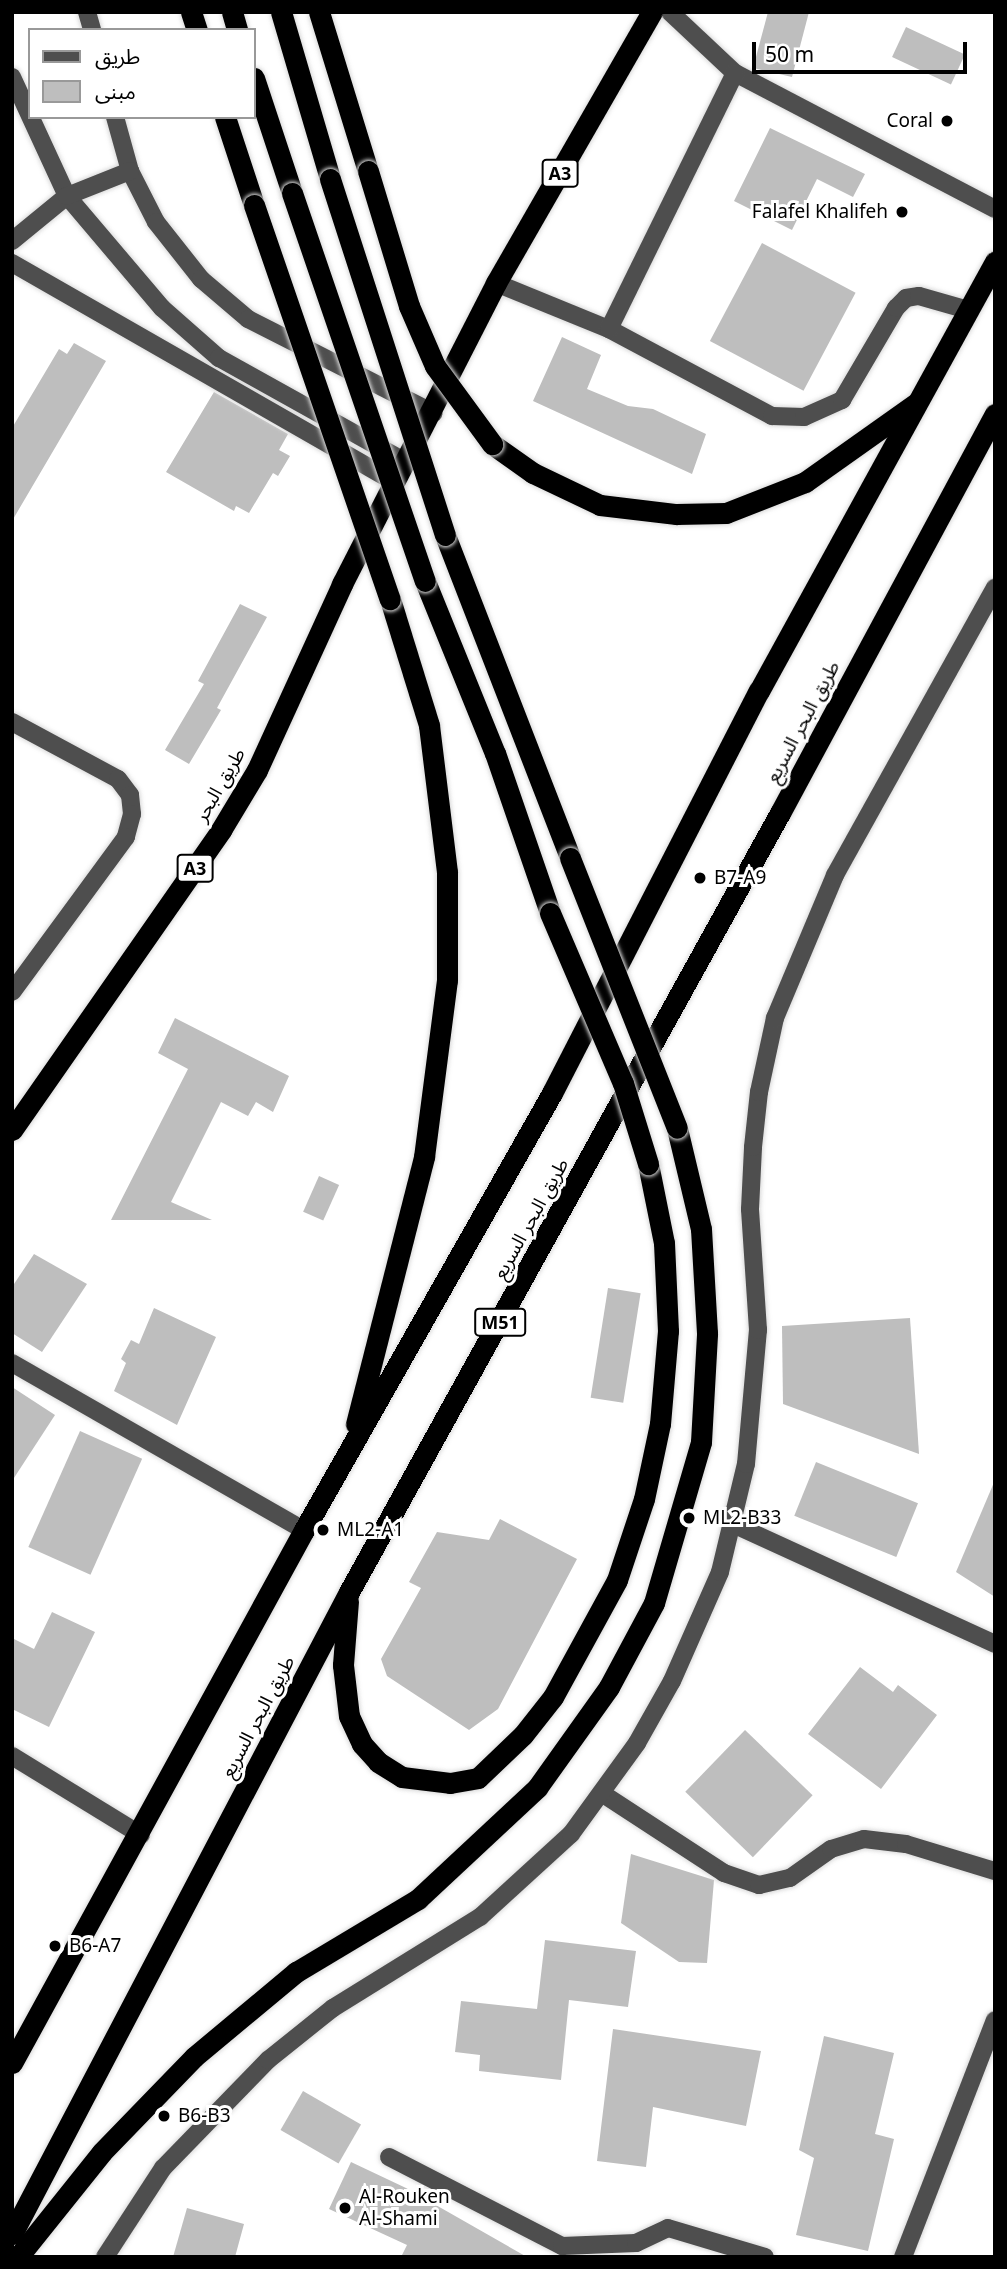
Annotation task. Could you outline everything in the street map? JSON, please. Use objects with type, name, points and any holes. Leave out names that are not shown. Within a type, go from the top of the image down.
[{"type":"highway","points":[[18,2257],[102,2152],[194,2057],[296,1972],[418,1899],[537,1788],[609,1687],[654,1604],[701,1442],[707,1333],[701,1229],[677,1128],[445,535],[330,178],[281,12]]},
{"type":"highway","points":[[319,12],[409,306],[435,366],[492,444],[533,473],[600,505],[676,514],[726,513],[805,482],[919,401]]},
{"type":"highway","name":"A3","points":[[396,482],[496,283],[652,12]]},
{"type":"highway","points":[[256,84],[425,581],[495,753],[550,913],[623,1083],[648,1164],[664,1243],[667,1331],[660,1424],[644,1499],[617,1580],[553,1697],[523,1735],[478,1778],[450,1783],[402,1777],[370,1753],[349,1716],[343,1665],[349,1592]]},
{"type":"highway","points":[[226,119],[390,599],[429,725],[447,872],[447,980],[424,1157],[349,1453]]},
{"type":"highway","points":[[12,2063],[141,1835],[304,1530],[552,1093],[759,691],[995,262]]},
{"type":"highway","name":"طريق البحر السريع","points":[[12,2234],[349,1592],[780,813],[995,414]]},
{"type":"highway","name":"طريق البحر","points":[[12,1130],[221,830],[257,770],[342,584],[396,482]]},
{"type":"street","points":[[670,12],[735,74],[995,209]]},
{"type":"street","points":[[609,329],[735,74]]},
{"type":"street","points":[[12,78],[28,112]]},
{"type":"street","points":[[31,119],[67,196],[162,308],[219,358],[405,462]]},
{"type":"street","points":[[116,119],[130,171],[156,222],[201,279],[248,319],[433,413]]},
{"type":"street","points":[[12,241],[67,196],[130,171]]},
{"type":"street","points":[[12,263],[396,482]]},
{"type":"street","points":[[496,283],[609,329],[772,416],[804,417],[842,400],[896,308],[906,298],[919,296],[968,310]]},
{"type":"street","points":[[106,2257],[163,2168],[268,2060],[333,2008],[480,1917],[534,1872],[603,1794],[672,1681],[720,1572],[733,1524],[754,1397],[758,1330],[750,1209],[753,1147],[759,1091],[775,1018],[835,875],[995,588]]},
{"type":"street","points":[[12,722],[118,779],[130,795],[132,814],[126,837],[12,992]]},
{"type":"street","points":[[12,1363],[304,1530]]},
{"type":"street","points":[[733,1524],[995,1644]]},
{"type":"street","points":[[12,1756],[141,1835]]},
{"type":"street","points":[[603,1794],[724,1873],[759,1885],[789,1878],[831,1849],[864,1839],[906,1844],[995,1871]]},
{"type":"street","points":[[903,2257],[994,2025]]},
{"type":"street","points":[[389,2157],[562,2246],[636,2243],[668,2228],[765,2257]]},
{"type":"building","points":[[768,12],[809,12],[792,77],[753,68]]},
{"type":"building","points":[[906,27],[965,54],[951,84],[892,57]]},
{"type":"building","points":[[770,128],[865,174],[853,197],[817,179],[792,230],[734,201]]},
{"type":"building","points":[[762,243],[856,293],[803,391],[710,341]]},
{"type":"building","points":[[562,337],[601,355],[587,389],[628,406],[653,409],[706,434],[692,474],[533,401]]},
{"type":"building","points":[[74,343],[106,361],[12,521],[12,428],[59,349],[67,354]]},
{"type":"building","points":[[214,392],[288,434],[279,450],[290,456],[278,476],[273,473],[249,513],[236,506],[234,511],[166,472]]},
{"type":"building","points":[[240,604],[267,617],[217,708],[221,710],[189,764],[165,750],[204,684],[198,681]]},
{"type":"building","points":[[175,1018],[289,1076],[273,1112],[256,1102],[248,1116],[221,1102],[171,1202],[212,1220],[111,1220],[188,1069],[158,1053]]},
{"type":"building","points":[[319,1176],[339,1185],[323,1221],[303,1212]]},
{"type":"building","points":[[34,1254],[87,1284],[42,1352],[12,1333],[12,1287]]},
{"type":"building","points":[[608,1288],[641,1293],[623,1403],[591,1398]]},
{"type":"building","points":[[154,1308],[216,1337],[177,1425],[114,1391],[126,1363],[121,1359],[131,1340],[139,1344]]},
{"type":"building","points":[[910,1318],[919,1454],[783,1404],[782,1326]]},
{"type":"building","points":[[12,1387],[55,1415],[12,1481]]},
{"type":"building","points":[[80,1431],[142,1459],[90,1575],[28,1547]]},
{"type":"building","points":[[816,1462],[918,1503],[896,1557],[794,1516]]},
{"type":"building","points":[[995,1480],[995,1597],[956,1572]]},
{"type":"building","points":[[500,1519],[577,1559],[498,1709],[469,1730],[387,1676],[381,1659],[421,1588],[409,1582],[437,1532],[489,1540]]},
{"type":"building","points":[[52,1612],[95,1632],[49,1727],[12,1709],[12,1638],[34,1649]]},
{"type":"building","points":[[860,1667],[893,1692],[898,1685],[937,1715],[881,1789],[808,1734]]},
{"type":"building","points":[[745,1730],[813,1795],[753,1857],[685,1792]]},
{"type":"building","points":[[631,1854],[714,1880],[707,1963],[679,1962],[621,1923]]},
{"type":"building","points":[[545,1940],[636,1951],[628,2007],[569,2000],[561,2080],[479,2071],[480,2055],[455,2052],[461,2001],[537,2009]]},
{"type":"building","points":[[613,2029],[761,2051],[746,2126],[653,2107],[646,2167],[597,2161]]},
{"type":"building","points":[[824,2036],[894,2053],[875,2134],[894,2139],[868,2251],[796,2235],[814,2158],[799,2150]]},
{"type":"building","points":[[303,2091],[361,2124],[339,2163],[280,2130]]},
{"type":"building","points":[[351,2162],[406,2188],[527,2257],[401,2257],[407,2245],[329,2209]]},
{"type":"building","points":[[187,2208],[244,2224],[235,2257],[173,2257]]},
{"type":"place","name":"Coral","points":[[947,121]]},
{"type":"place","name":"Falafel Khalifeh","points":[[902,212]]},
{"type":"place","name":"B7-A9","points":[[700,878]]},
{"type":"place","name":"ML2-B33","points":[[689,1518]]},
{"type":"place","name":"ML2-A1","points":[[323,1530]]},
{"type":"place","name":"B6-A7","points":[[55,1946]]},
{"type":"place","name":"B6-B3","points":[[164,2116]]},
{"type":"place","name":"Al-Rouken Al-Shami","points":[[345,2208]]}]
